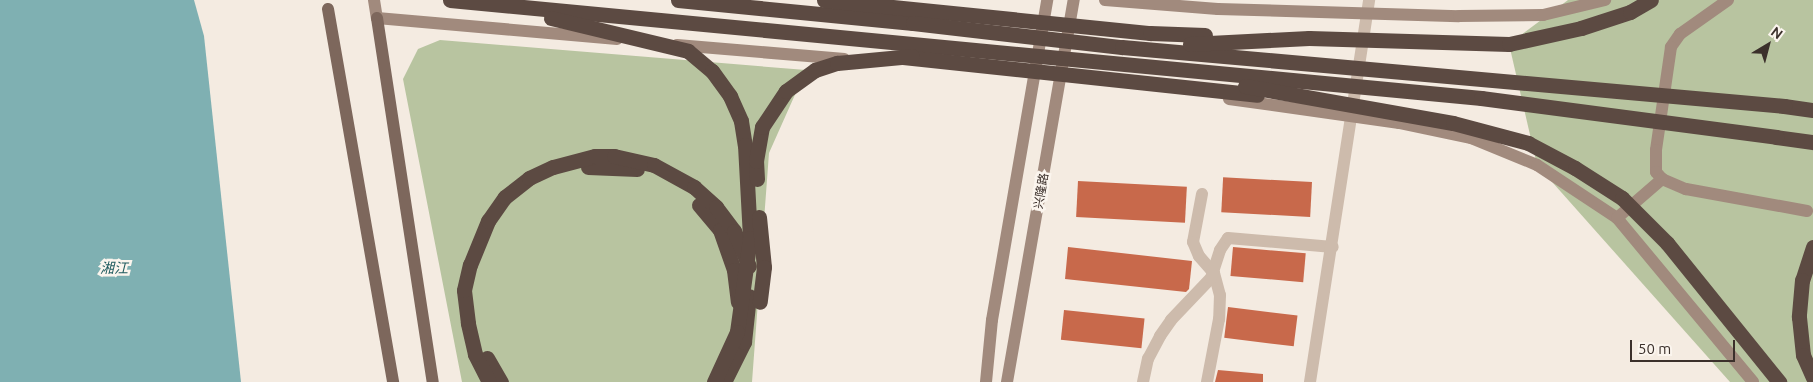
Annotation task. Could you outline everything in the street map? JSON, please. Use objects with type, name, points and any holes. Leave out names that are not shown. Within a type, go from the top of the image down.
[{"type":"highway","points":[[450,0],[1481,98],[1813,142]]},
{"type":"highway","points":[[678,0],[913,23],[1122,47],[1813,110]]},
{"type":"highway","points":[[824,0],[913,23]]},
{"type":"highway","points":[[824,0],[1150,33],[1509,44],[1582,28],[1630,12],[1651,0]]},
{"type":"highway","points":[[491,4],[642,37],[688,51],[712,70],[730,96],[741,121],[745,145],[750,238],[738,332],[714,382]]},
{"type":"highway","points":[[1122,47],[1309,38]]},
{"type":"highway","points":[[734,382],[744,361],[760,302],[764,267],[756,161],[762,127],[786,91],[815,70],[837,62],[988,52]]},
{"type":"highway","points":[[903,57],[1380,108]]},
{"type":"highway","points":[[1120,65],[1380,108],[1453,123],[1528,143],[1575,168],[1622,198],[1667,243],[1780,382]]},
{"type":"highway","points":[[489,382],[474,354],[464,290],[475,249],[488,221],[505,197],[529,178],[576,159],[614,156],[654,165],[694,188],[716,207],[734,231],[749,266],[750,292],[744,342],[724,382]]},
{"type":"highway","points":[[502,382],[484,354],[473,304],[474,278],[488,237],[496,222],[519,197],[541,180],[569,169],[598,165],[630,168],[658,175],[689,194],[720,230],[734,270],[738,307],[736,326],[705,382]]},
{"type":"highway","points":[[1813,247],[1802,280],[1798,317],[1804,355],[1813,377]]},
{"type":"main road","points":[[327,4],[393,382]]},
{"type":"main road","points":[[377,18],[433,382]]},
{"type":"street","points":[[374,0],[377,18],[1034,76],[1353,115],[1471,138],[1537,165],[1617,218],[1753,382]]},
{"type":"street","points":[[986,382],[992,320],[1047,0]]},
{"type":"street","name":"兴隆路","points":[[1007,382],[1074,0]]},
{"type":"street","points":[[1105,0],[1218,9],[1367,14],[1543,16],[1605,0]]},
{"type":"street","points":[[1310,382],[1353,115],[1369,0]]},
{"type":"street","points":[[1728,0],[1680,34],[1671,47],[1655,157],[1656,172],[1662,179],[1686,190],[1807,211]]},
{"type":"street","points":[[1617,218],[1662,179]]},
{"type":"street","points":[[1202,194],[1193,242],[1198,256],[1214,273],[1220,295],[1219,319],[1207,382]]},
{"type":"street","points":[[1144,382],[1148,359],[1170,320],[1214,273],[1220,250],[1228,238],[1332,246]]},
{"type":"green space","points":[[1568,0],[1813,0],[1813,382],[1730,382],[1537,165],[1509,44]]},
{"type":"green space","points":[[440,40],[806,70],[769,153],[752,382],[462,382],[403,79],[418,49]]},
{"type":"water","name":"湘江","points":[[0,0],[194,0],[204,36],[241,382],[0,382]]},
{"type":"building","points":[[1223,177],[1312,182],[1310,217],[1221,212]]},
{"type":"building","points":[[1078,181],[1187,187],[1185,223],[1076,217]]},
{"type":"building","points":[[1068,247],[1192,261],[1189,289],[1186,292],[1065,279]]},
{"type":"building","points":[[1233,247],[1306,253],[1303,282],[1230,276]]},
{"type":"building","points":[[1228,307],[1297,316],[1294,346],[1224,338]]},
{"type":"building","points":[[1064,310],[1145,318],[1141,348],[1061,340]]},
{"type":"building","points":[[1218,370],[1263,374],[1263,382],[1215,382]]}]
